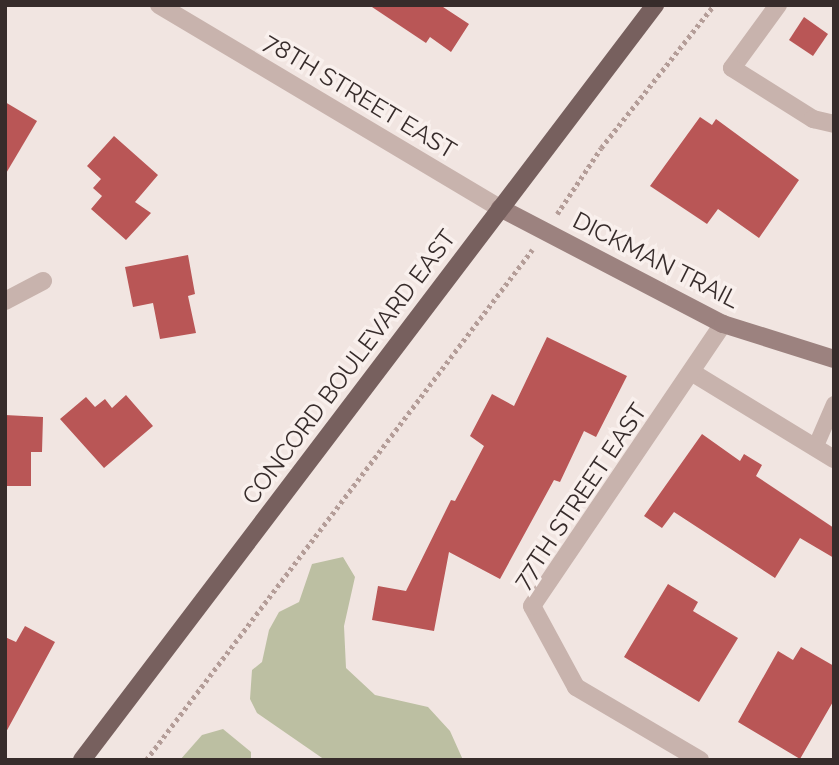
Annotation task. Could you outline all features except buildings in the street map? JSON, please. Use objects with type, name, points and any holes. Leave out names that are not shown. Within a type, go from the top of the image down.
[{"type":"main road","name":"CONCORD BOULEVARD EAST","points":[[82,760],[655,5]]},
{"type":"street","name":"78TH STREET EAST","points":[[159,5],[500,208]]},
{"type":"street","points":[[778,5],[732,68],[813,120],[834,124]]},
{"type":"street","name":"DICKMAN TRAIL","points":[[500,208],[723,324],[834,359]]},
{"type":"street","points":[[5,301],[44,281]]},
{"type":"street","name":"77TH STREET EAST","points":[[700,760],[576,687],[532,606],[693,373],[723,324]]},
{"type":"street","points":[[693,373],[834,459]]},
{"type":"lane","points":[[815,447],[834,404]]},
{"type":"path","points":[[146,760],[546,231],[601,148],[714,5]]},
{"type":"green space","points":[[343,557],[355,577],[344,626],[346,668],[375,695],[428,707],[450,731],[463,760],[325,760],[257,713],[250,699],[252,670],[262,662],[269,630],[279,612],[299,602],[312,564]]},
{"type":"green space","points":[[223,729],[251,752],[251,760],[180,760],[202,735]]}]
